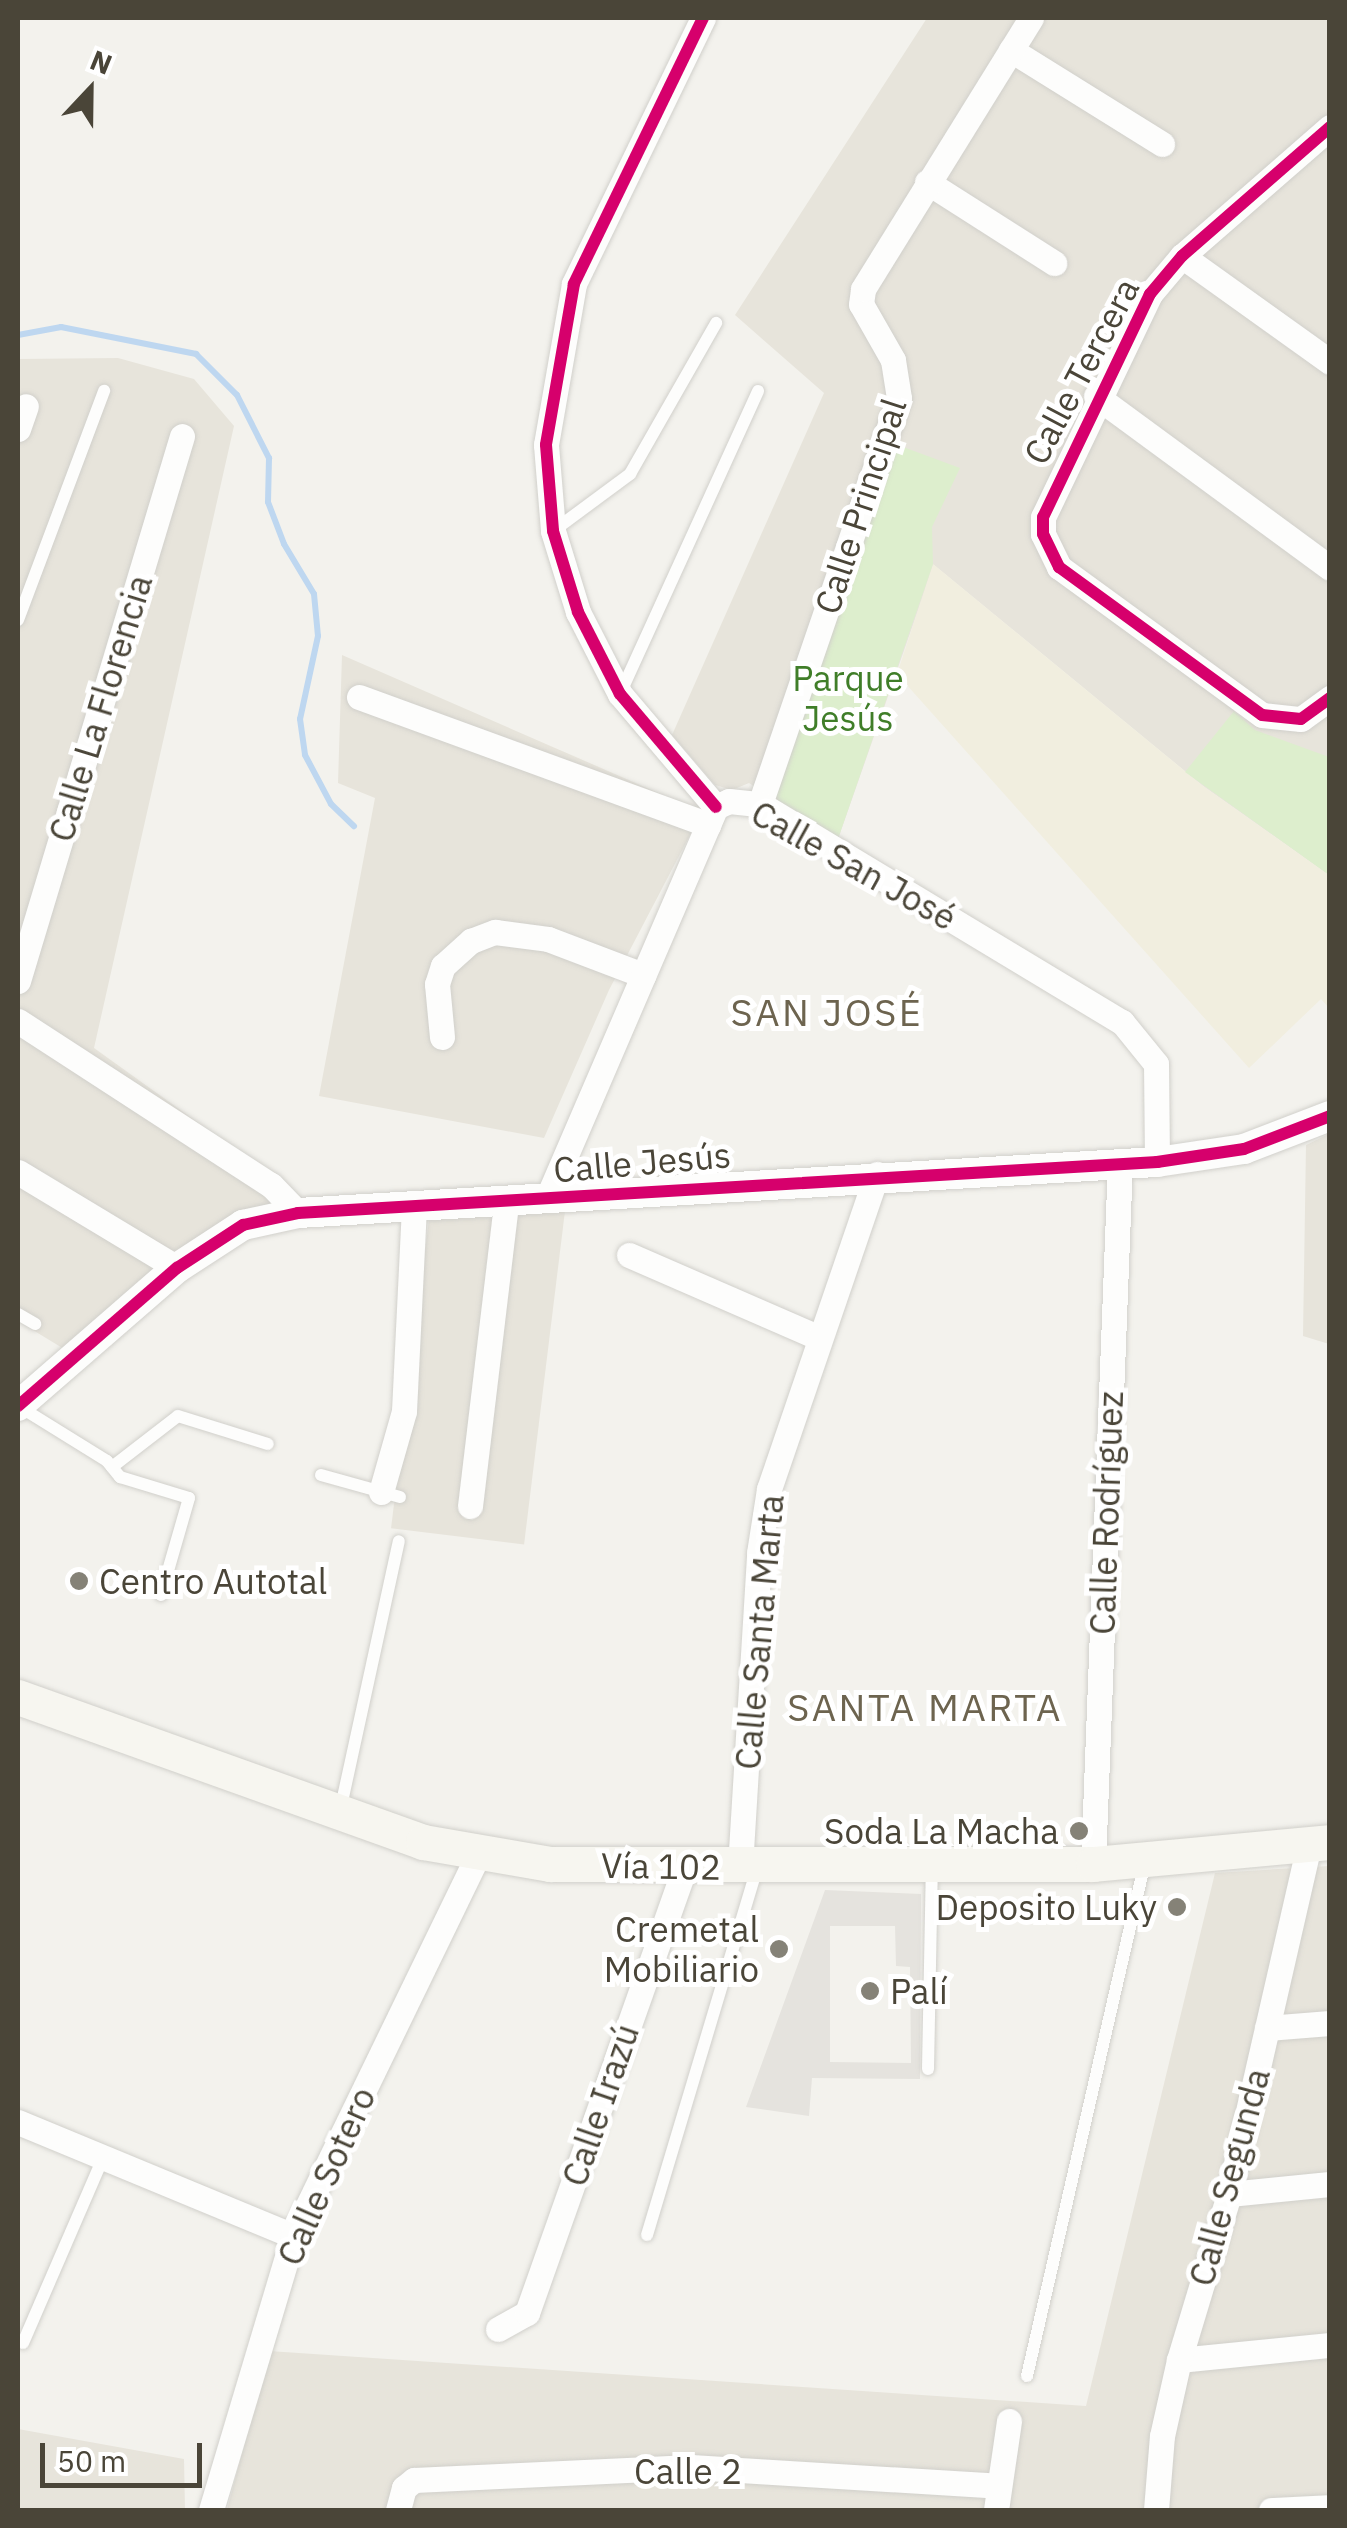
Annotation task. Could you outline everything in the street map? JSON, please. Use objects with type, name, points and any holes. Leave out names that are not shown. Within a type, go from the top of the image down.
[{"type":"main road","name":"Vía 102","points":[[18,1698],[478,1855],[550,1864],[932,1868],[1093,1864],[1320,1843]]},
{"type":"street","points":[[703,18],[574,284],[546,445],[553,531],[578,612],[620,694],[712,816]]},
{"type":"street","name":"Calle Principal","points":[[760,804],[899,398],[893,360],[861,304],[863,289],[1031,18]]},
{"type":"street","points":[[1011,50],[1162,144]]},
{"type":"street","name":"Calle Tercera","points":[[1330,127],[1182,256],[1150,294],[1096,396],[1047,502],[1043,534],[1059,567],[1075,581],[1262,715],[1301,719],[1330,698]]},
{"type":"street","points":[[927,182],[1054,263]]},
{"type":"street","points":[[1182,256],[1324,349]]},
{"type":"street","points":[[1096,396],[1330,568]]},
{"type":"street","name":"Calle La Florencia","points":[[18,980],[182,436]]},
{"type":"street","points":[[359,697],[712,816]]},
{"type":"street","name":"Calle San José","points":[[547,1199],[712,816],[729,801],[760,804],[1138,1036],[1156,1064],[1158,1162]]},
{"type":"street","points":[[442,1037],[436,984],[443,966],[462,946],[495,932],[548,939],[644,975]]},
{"type":"street","points":[[18,1021],[271,1185],[298,1212]]},
{"type":"street","name":"Calle Jesús","points":[[18,1406],[177,1268],[243,1225],[298,1212],[506,1204],[878,1174],[1158,1162],[1244,1150],[1330,1116]]},
{"type":"street","name":"Calle Rodríguez","points":[[1093,1864],[1120,1162]]},
{"type":"street","points":[[18,1172],[177,1268]]},
{"type":"street","name":"Calle Santa Marta","points":[[749,1867],[762,1537],[769,1489],[878,1174]]},
{"type":"street","points":[[470,1506],[506,1204]]},
{"type":"street","points":[[390,1495],[404,1411],[414,1206]]},
{"type":"street","points":[[629,1256],[820,1338]]},
{"type":"street","name":"Calle Segunda","points":[[1156,2510],[1162,2436],[1179,2360],[1229,2194],[1267,2028],[1320,1843]]},
{"type":"street","name":"Calle Sotero","points":[[211,2510],[294,2236],[478,1855]]},
{"type":"street","name":"Calle Irazú","points":[[498,2329],[527,2312],[685,1866]]},
{"type":"street","points":[[1267,2028],[1330,2023]]},
{"type":"street","points":[[18,2122],[294,2236]]},
{"type":"street","points":[[1229,2194],[1330,2184]]},
{"type":"street","points":[[1179,2360],[1330,2346]]},
{"type":"street","points":[[997,2498],[1009,2421]]},
{"type":"street","name":"Calle 2","points":[[398,2510],[404,2488],[414,2480],[691,2467],[997,2498]]},
{"type":"street","points":[[1271,2510],[1330,2507]]},
{"type":"lane","points":[[553,531],[630,474],[716,323]]},
{"type":"lane","points":[[18,620],[104,391]]},
{"type":"lane","points":[[620,694],[758,391]]},
{"type":"lane","points":[[18,1314],[34,1324]]},
{"type":"lane","points":[[18,1406],[132,1484],[188,1498],[162,1594]]},
{"type":"lane","points":[[112,1467],[178,1416],[268,1444]]},
{"type":"lane","points":[[321,1475],[390,1495]]},
{"type":"lane","points":[[340,1811],[399,1540]]},
{"type":"lane","points":[[1027,2376],[1145,1859]]},
{"type":"lane","points":[[647,2235],[749,1867]]},
{"type":"lane","points":[[928,2069],[932,1868]]},
{"type":"lane","points":[[23,2343],[103,2158]]},
{"type":"shaded area","points":[[927,18],[1329,18],[1329,875],[1203,786],[934,565],[838,839],[749,783],[732,790],[715,785],[672,735],[824,393],[735,315]]},
{"type":"shaded area","points":[[118,358],[194,379],[234,426],[94,1048],[303,1198],[69,1352],[18,1321],[18,359]]},
{"type":"shaded area","points":[[933,564],[1203,786],[1329,875],[1329,1008],[1321,999],[1249,1068],[897,674]]},
{"type":"shaded area","points":[[342,655],[702,812],[609,990],[544,1138],[319,1096],[375,798],[338,783]]},
{"type":"shaded area","points":[[1329,1134],[1329,1344],[1303,1336],[1306,1145]]},
{"type":"shaded area","points":[[432,1195],[565,1211],[524,1544],[391,1528]]},
{"type":"shaded area","points":[[1329,1866],[1329,2510],[227,2510],[269,2351],[1086,2406],[1215,1873]]},
{"type":"shaded area","points":[[825,1890],[921,1894],[920,2079],[812,2078],[809,2116],[746,2107]],"holes":[[[830,1926],[895,1926],[896,1966],[910,1967],[911,2063],[830,2062]]]},
{"type":"shaded area","points":[[18,2429],[184,2459],[185,2510],[18,2510]]},
{"type":"green space","name":"Parque Jesús","points":[[895,444],[960,468],[932,527],[933,564],[838,839],[775,799],[776,789]]},
{"type":"green space","points":[[1234,711],[1255,730],[1329,757],[1329,875],[1185,772]]},
{"type":"waterway","points":[[18,335],[61,327],[196,354],[237,395],[269,458],[268,502],[284,544],[314,594],[318,636],[300,719],[305,755],[331,804],[354,826]]},
{"type":"cycle path","points":[[703,18],[574,284],[546,445],[553,531],[578,612],[620,694],[716,807]]},
{"type":"cycle path","points":[[1330,127],[1182,256],[1150,294],[1043,517],[1043,534],[1059,567],[1262,715],[1301,719],[1330,698]]},
{"type":"cycle path","points":[[18,1406],[177,1268],[243,1225],[298,1213],[1157,1162],[1244,1149],[1330,1116]]},
{"type":"place","name":"Centro Autotal","points":[[79,1581]]},
{"type":"place","name":"Soda La Macha","points":[[1079,1831]]},
{"type":"place","name":"Deposito Luky","points":[[1177,1907]]},
{"type":"place","name":"Cremetal Mobiliario","points":[[779,1949]]},
{"type":"place","name":"Palí","points":[[870,1991]]},
{"type":"district","name":"SAN JOSÉ","points":[[827,1012]]},
{"type":"district","name":"SANTA MARTA","points":[[925,1707]]}]
